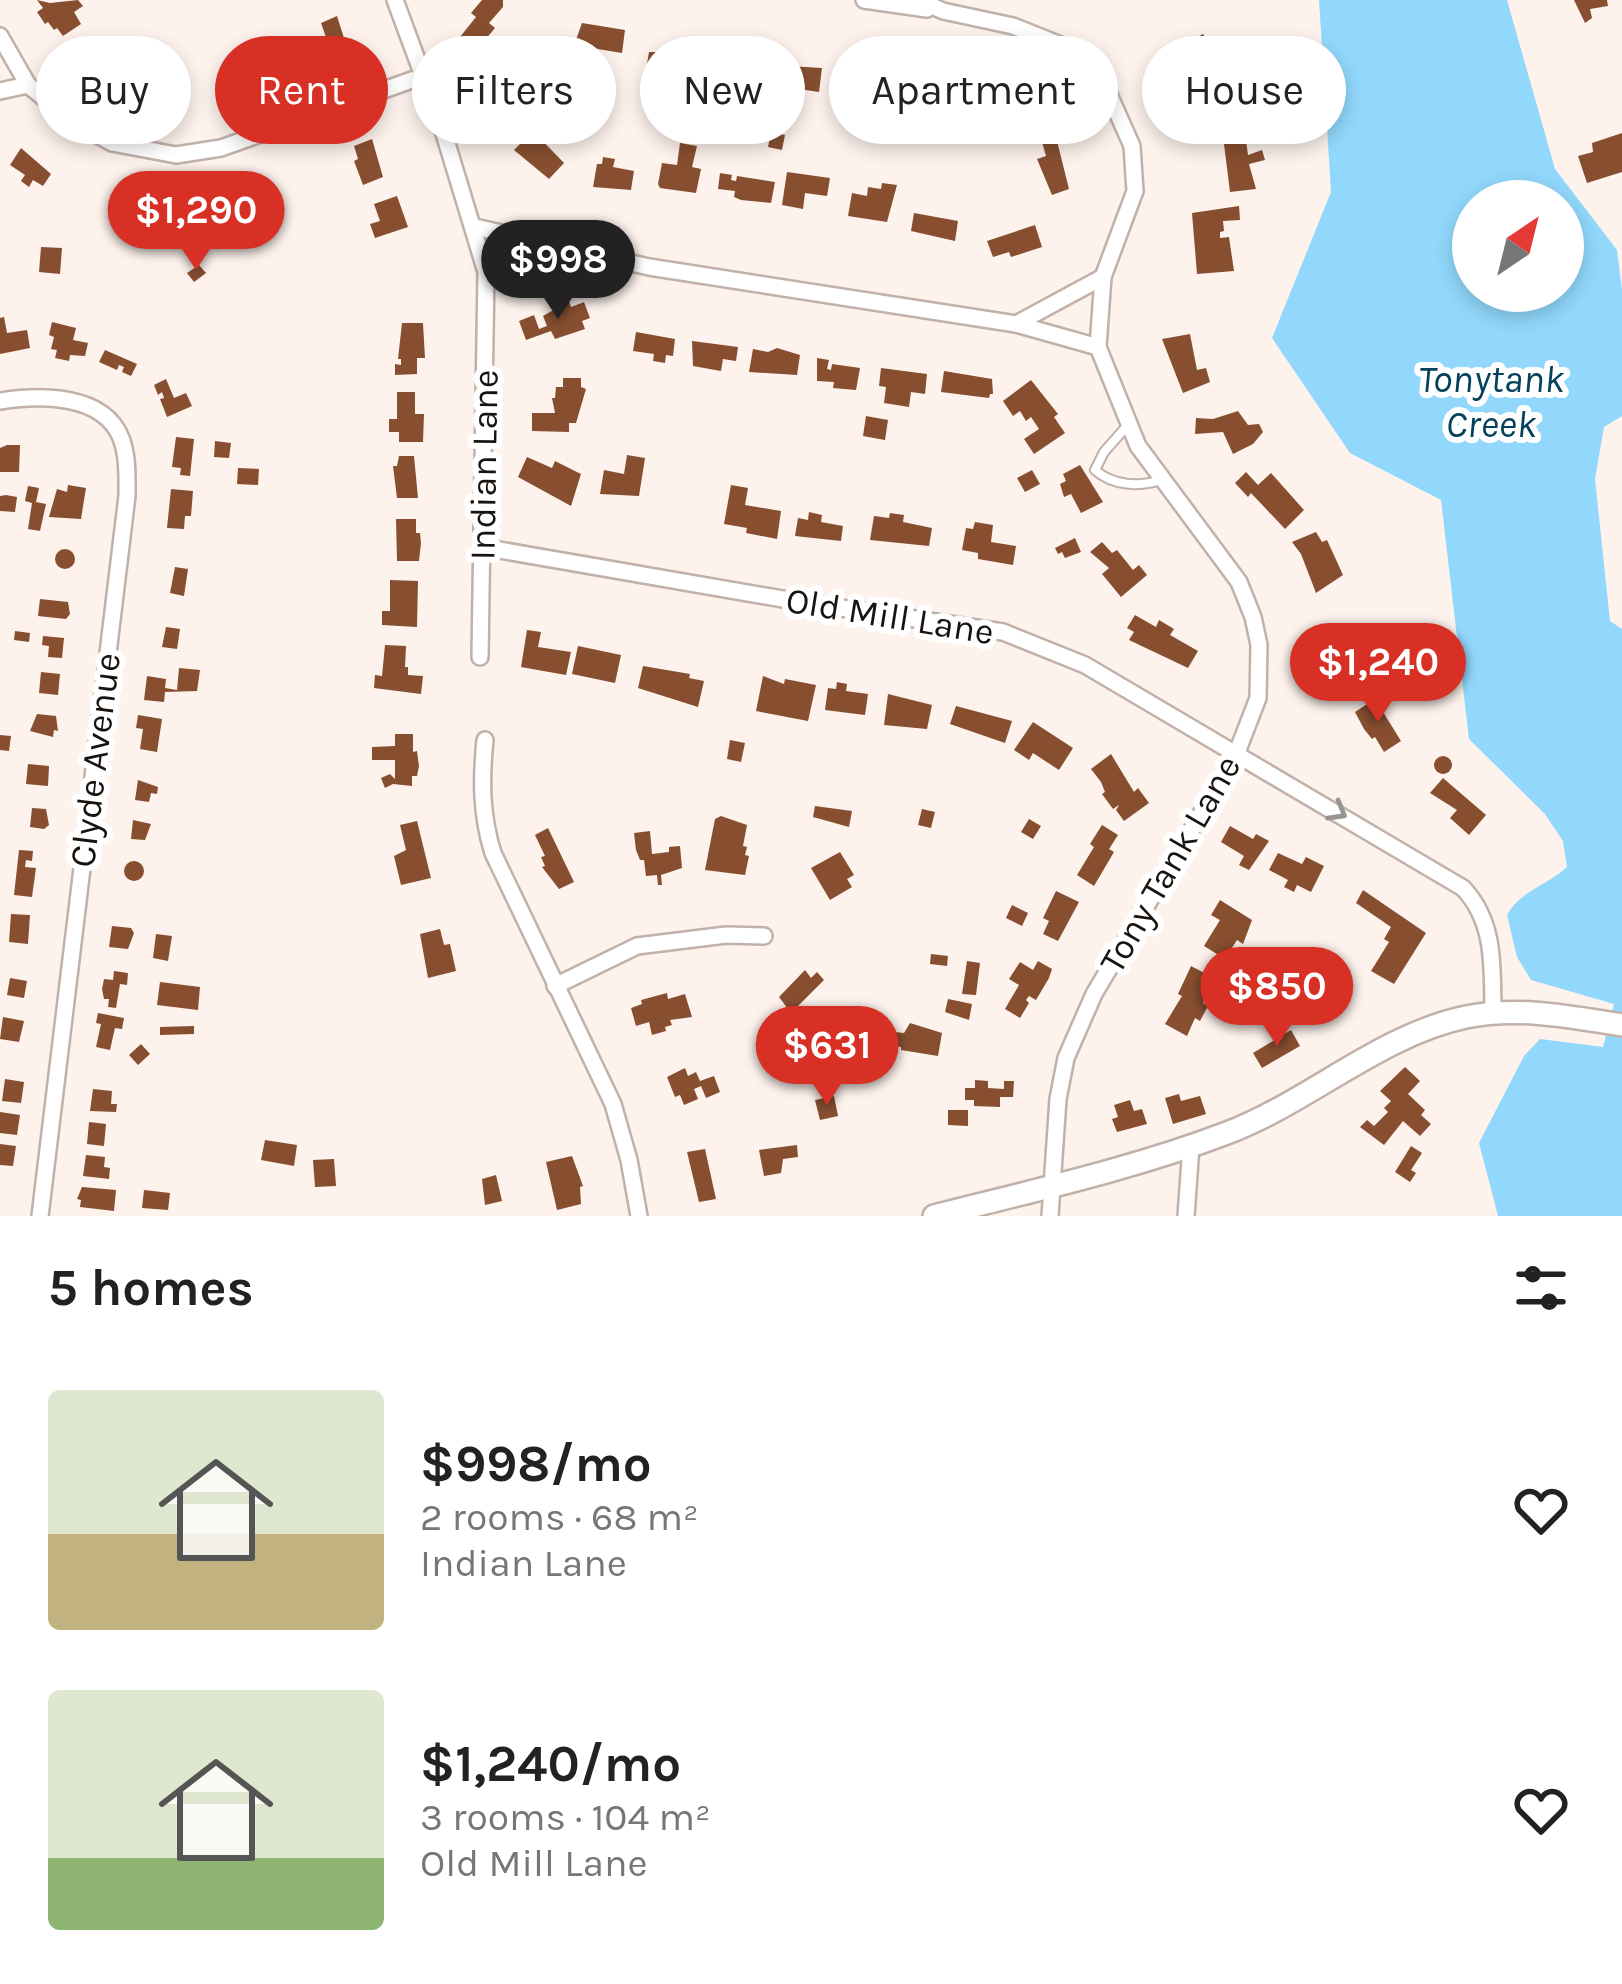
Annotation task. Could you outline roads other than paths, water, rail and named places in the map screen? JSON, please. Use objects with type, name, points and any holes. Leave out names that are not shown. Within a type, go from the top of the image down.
[{"type":"street","name":"Indian Lane","points":[[394,0],[412,47]]},
{"type":"street","points":[[864,0],[943,11]]},
{"type":"street","name":"Tony Tank Lane","points":[[920,0],[943,11],[1044,37],[1068,48],[1098,74],[1132,146],[1136,172],[1129,214],[1103,277],[1098,347],[1128,425],[1161,480],[1239,582],[1253,616],[1261,670],[1258,698],[1236,755],[1094,994],[1072,1040],[1060,1074],[1050,1216]]},
{"type":"street","points":[[0,36],[28,85],[98,138],[176,155],[230,146],[412,80]]},
{"type":"street","points":[[0,92],[28,85]]},
{"type":"street","name":"Indian Lane","points":[[446,144],[486,272],[480,657]]},
{"type":"street","points":[[475,227],[650,267],[1016,325],[1098,347]]},
{"type":"street","points":[[1016,325],[1103,277]]},
{"type":"street","name":"Clyde Avenue","points":[[0,401],[51,397],[83,405],[120,434],[126,460],[127,496],[40,1216]]},
{"type":"street","name":"Old Mill Lane","points":[[482,547],[1003,632],[1085,664],[1463,888],[1486,920],[1493,1013]]},
{"type":"street","points":[[484,740],[485,826],[503,878],[621,1126],[639,1216]]},
{"type":"street","points":[[556,986],[637,946],[726,935],[764,936]]},
{"type":"street","points":[[934,1216],[1191,1146],[1266,1117],[1400,1041],[1445,1022],[1493,1013],[1622,1025]]},
{"type":"street","points":[[1186,1216],[1191,1146]]},
{"type":"lane","points":[[1128,425],[1095,470],[1106,479],[1142,486],[1161,480]]},
{"type":"water","name":"Tonytank Creek","points":[[1319,0],[1507,0],[1555,169],[1563,180],[1452,180],[1452,312],[1584,312],[1584,207],[1617,250],[1622,290],[1622,416],[1604,427],[1595,479],[1610,621],[1622,629],[1622,1216],[1498,1216],[1479,1143],[1524,1056],[1540,1039],[1603,1047],[1614,1004],[1531,980],[1517,957],[1507,915],[1519,900],[1567,867],[1563,841],[1545,814],[1469,739],[1441,500],[1350,453],[1272,338],[1331,192],[1328,144],[1346,144],[1346,36],[1321,36]]}]
